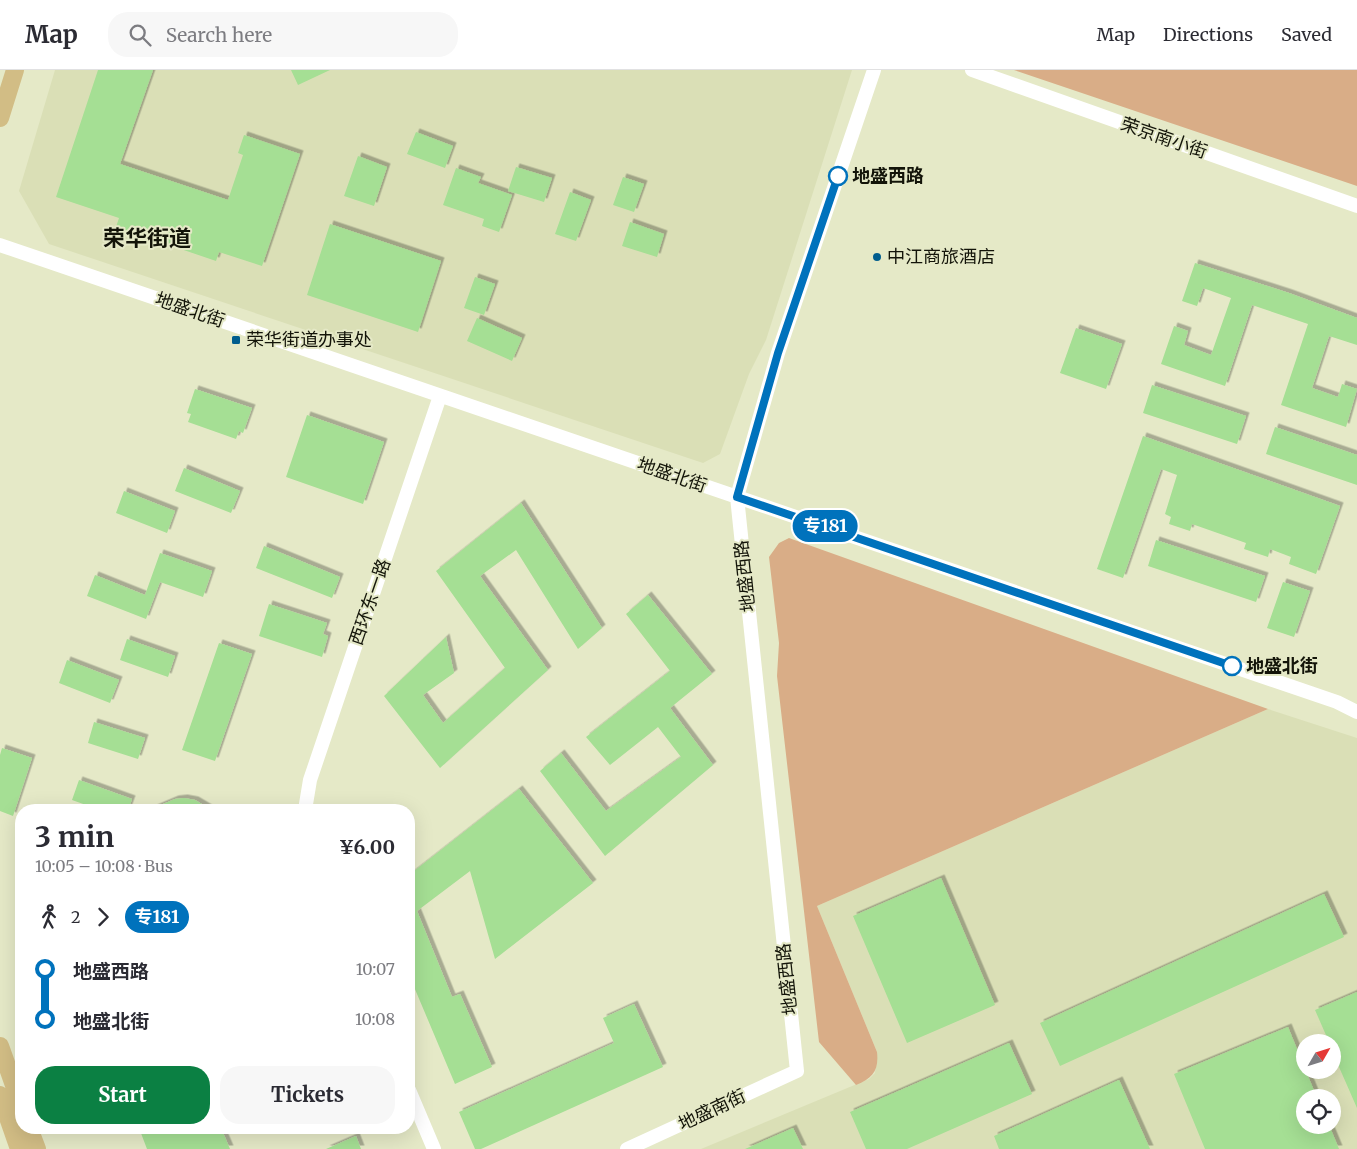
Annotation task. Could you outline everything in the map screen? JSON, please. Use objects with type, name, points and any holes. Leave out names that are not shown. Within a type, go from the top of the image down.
[{"type":"main road","points":[[0,118],[15,70]]},
{"type":"main road","points":[[0,1046],[15,1088]]},
{"type":"main road","points":[[0,1095],[19,1149]]},
{"type":"main road","points":[[32,1134],[37,1149]]},
{"type":"street","name":"地盛西路","points":[[797,1071],[737,497],[778,353],[874,70]]},
{"type":"street","name":"荣京南小街","points":[[972,70],[1357,206]]},
{"type":"street","name":"地盛北街","points":[[0,245],[1351,706],[1357,712]]},
{"type":"street","name":"西环东一路","points":[[306,804],[310,780],[440,396]]},
{"type":"street","name":"地盛南街","points":[[627,1149],[797,1071]]},
{"type":"street","points":[[415,1104],[434,1149]]},
{"type":"shaded area","points":[[55,70],[852,70],[766,340],[749,374],[720,454],[703,463],[49,244],[19,191]]},
{"type":"shaded area","points":[[1014,70],[1357,70],[1357,186]]},
{"type":"shaded area","points":[[789,538],[1268,709],[817,906],[877,1052],[877,1064],[874,1073],[856,1085],[819,1042],[777,676],[779,643],[769,557],[779,543]]},
{"type":"shaded area","points":[[1268,709],[1357,738],[1357,1149],[701,1149],[869,1079],[875,1073],[877,1052],[817,906]]},
{"type":"building","points":[[98,70],[153,70],[120,164],[228,200],[243,155],[238,153],[244,135],[300,154],[262,266],[219,252],[216,261],[116,227],[119,218],[56,197]]},
{"type":"building","points":[[291,70],[330,70],[298,85]]},
{"type":"building","points":[[416,132],[453,146],[445,168],[407,154]]},
{"type":"building","points":[[358,156],[387,167],[374,206],[344,196]]},
{"type":"building","points":[[516,167],[552,178],[544,202],[508,191]]},
{"type":"building","points":[[456,168],[481,177],[478,183],[512,195],[499,232],[482,226],[484,219],[443,205]]},
{"type":"building","points":[[623,177],[644,184],[634,212],[613,205]]},
{"type":"building","points":[[570,192],[591,200],[576,241],[555,234]]},
{"type":"building","points":[[630,222],[664,234],[657,257],[622,246]]},
{"type":"building","points":[[330,224],[441,261],[418,332],[307,295]]},
{"type":"building","points":[[1195,263],[1289,293],[1357,318],[1357,345],[1329,336],[1312,388],[1338,397],[1342,384],[1357,389],[1346,427],[1281,405],[1308,324],[1252,305],[1225,386],[1161,364],[1174,326],[1188,331],[1184,345],[1211,355],[1231,298],[1203,288],[1197,306],[1182,301]]},
{"type":"building","points":[[475,277],[495,284],[484,315],[464,308]]},
{"type":"building","points":[[477,318],[522,338],[512,361],[467,341]]},
{"type":"building","points":[[1076,328],[1122,344],[1106,389],[1060,373]]},
{"type":"building","points":[[1152,385],[1246,416],[1237,444],[1143,413]]},
{"type":"building","points":[[195,389],[252,408],[243,433],[239,431],[236,439],[188,422],[191,414],[187,413]]},
{"type":"building","points":[[307,415],[384,442],[363,504],[286,477]]},
{"type":"building","points":[[1275,427],[1357,455],[1357,485],[1266,454]]},
{"type":"building","points":[[1143,436],[1340,506],[1316,574],[1289,564],[1291,557],[1270,549],[1268,557],[1244,549],[1246,543],[1192,524],[1190,531],[1169,524],[1171,517],[1165,514],[1177,475],[1161,469],[1123,578],[1097,569]]},
{"type":"building","points":[[184,468],[240,491],[231,513],[175,491]]},
{"type":"building","points":[[124,491],[175,511],[167,533],[116,513]]},
{"type":"building","points":[[521,503],[602,628],[578,649],[516,550],[480,576],[548,670],[440,768],[384,696],[446,637],[454,673],[423,695],[443,723],[505,668],[436,571]]},
{"type":"building","points":[[1156,540],[1265,576],[1256,602],[1148,566]]},
{"type":"building","points":[[264,546],[340,577],[332,598],[256,568]]},
{"type":"building","points":[[160,553],[212,571],[203,597],[160,582],[146,619],[87,596],[95,575],[145,595]]},
{"type":"building","points":[[1283,582],[1310,591],[1294,637],[1267,628]]},
{"type":"building","points":[[648,595],[712,674],[670,708],[713,765],[605,856],[540,771],[561,753],[606,811],[681,757],[658,727],[610,765],[586,737],[670,671],[626,614]]},
{"type":"building","points":[[269,604],[327,623],[323,634],[328,636],[322,657],[259,636]]},
{"type":"building","points":[[127,639],[175,656],[168,677],[120,660]]},
{"type":"building","points":[[219,643],[252,654],[215,761],[182,750]]},
{"type":"building","points":[[67,660],[119,680],[110,703],[59,683]]},
{"type":"building","points":[[94,722],[145,738],[138,759],[88,743]]},
{"type":"building","points":[[2,748],[32,758],[17,804],[15,804],[13,816],[0,811],[0,755]]},
{"type":"building","points":[[79,780],[132,799],[130,804],[83,804],[72,800]]},
{"type":"building","points":[[519,789],[593,883],[495,959],[470,871],[417,911],[452,997],[460,994],[492,1067],[455,1084],[415,989],[415,870]]},
{"type":"building","points":[[175,799],[195,800],[202,804],[163,804]]},
{"type":"building","points":[[941,878],[995,1005],[907,1043],[853,916]]},
{"type":"building","points":[[1324,894],[1344,937],[1060,1066],[1040,1023]]},
{"type":"building","points":[[1357,992],[1357,1108],[1341,1072],[1341,1034],[1326,1034],[1315,1010]]},
{"type":"building","points":[[634,1004],[663,1067],[481,1149],[475,1149],[459,1112],[614,1043],[603,1018]]},
{"type":"building","points":[[1288,1027],[1296,1047],[1296,1079],[1309,1079],[1313,1089],[1296,1089],[1296,1134],[1333,1134],[1339,1149],[1205,1149],[1174,1074]]},
{"type":"building","points":[[1009,1043],[1032,1094],[907,1149],[866,1149],[850,1112]]},
{"type":"building","points":[[1119,1080],[1150,1149],[999,1149],[994,1136]]},
{"type":"building","points":[[793,1128],[803,1149],[745,1149]]},
{"type":"building","points":[[141,1134],[224,1134],[230,1149],[147,1149]]},
{"type":"building","points":[[356,1136],[361,1149],[326,1149]]},
{"type":"bus line","name":"专181","points":[[838,176],[778,353],[737,497],[1232,666]]},
{"type":"place","name":"地盛西路","points":[[838,176]]},
{"type":"place","name":"中江商旅酒店","points":[[877,257]]},
{"type":"place","name":"荣华街道办事处","points":[[236,340]]},
{"type":"place","name":"地盛北街","points":[[1232,666]]},
{"type":"district","name":"荣华街道","points":[[147,238]]}]
